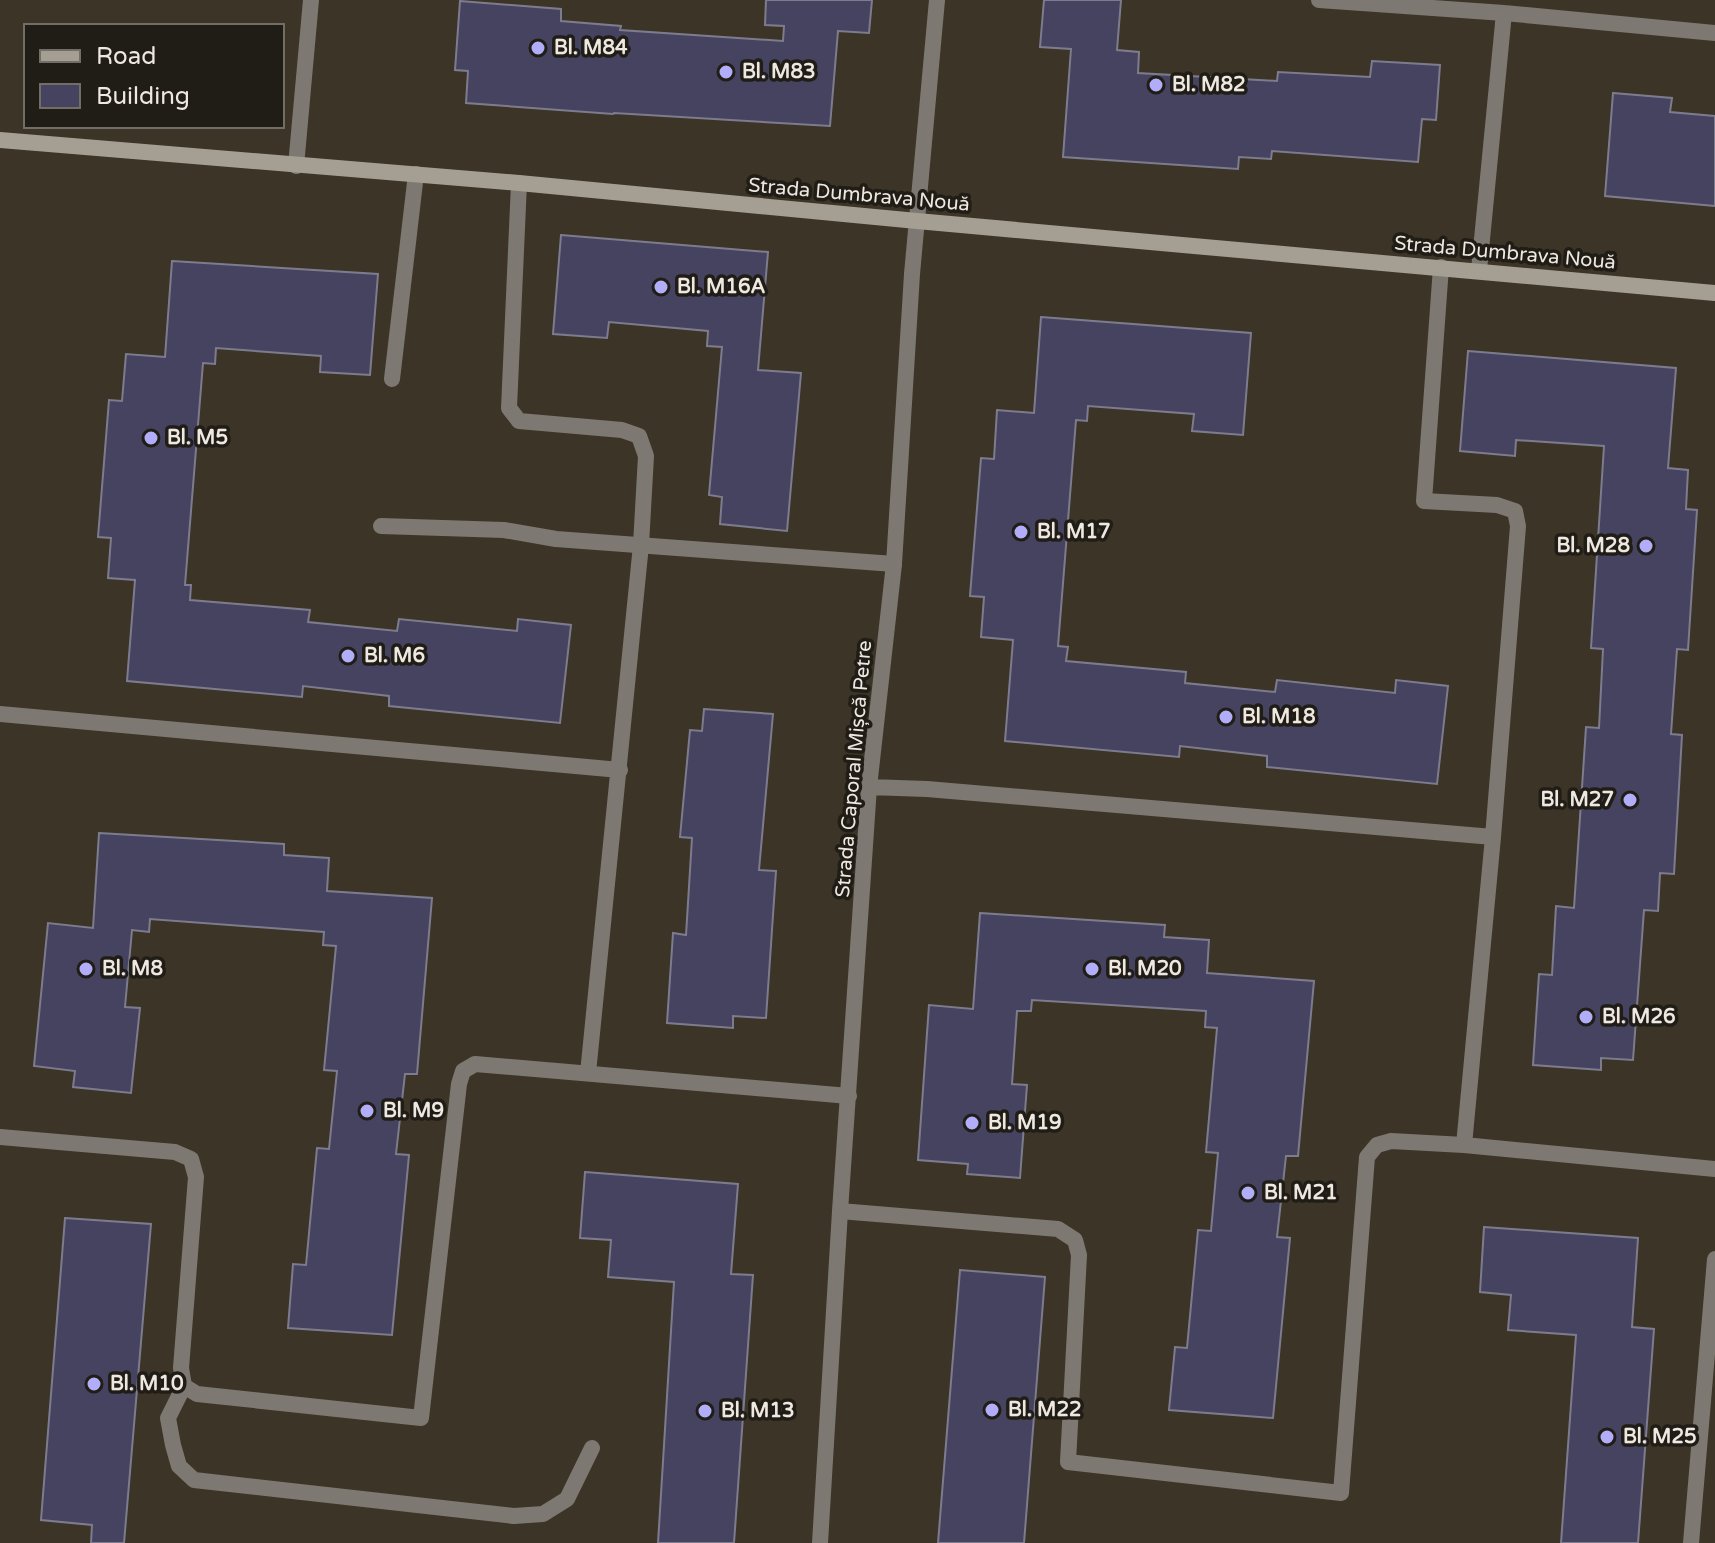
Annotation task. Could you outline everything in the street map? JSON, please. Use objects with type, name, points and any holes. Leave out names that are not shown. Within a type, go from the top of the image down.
[{"type":"street","points":[[296,166],[311,0]]},
{"type":"street","name":"Strada Caporal Mișcă Petre","points":[[820,1543],[869,787],[894,564],[912,274],[937,0]]},
{"type":"street","points":[[1319,0],[1504,13],[1715,33]]},
{"type":"street","points":[[1479,270],[1504,13]]},
{"type":"street","name":"Strada Dumbrava Nouă","points":[[0,140],[519,183],[1715,293]]},
{"type":"street","points":[[392,379],[416,174]]},
{"type":"street","points":[[519,183],[509,408],[519,421],[622,430],[639,436],[646,456],[620,770],[588,1073]]},
{"type":"street","points":[[1441,267],[1424,501],[1497,505],[1515,511],[1518,526],[1464,1145]]},
{"type":"street","points":[[381,526],[504,530],[556,539],[894,564]]},
{"type":"street","points":[[0,714],[620,770]]},
{"type":"street","points":[[869,787],[942,790],[1493,837]]},
{"type":"street","points":[[184,1386],[197,1394],[421,1418],[459,1084],[463,1071],[475,1064],[849,1096]]},
{"type":"street","points":[[0,1137],[175,1152],[191,1159],[196,1177],[181,1368],[184,1386],[168,1418],[179,1466],[194,1480],[514,1516],[543,1514],[567,1499],[592,1448]]},
{"type":"street","points":[[840,1211],[1058,1229],[1075,1240],[1079,1255],[1068,1462],[1341,1493],[1367,1157],[1377,1145],[1391,1141],[1464,1145],[1715,1169]]},
{"type":"street","points":[[1691,1543],[1715,1259]]},
{"type":"building","points":[[766,0],[872,0],[869,33],[838,31],[830,126],[466,103],[468,71],[455,70],[460,1],[561,9],[561,21],[621,26],[620,30],[783,41],[784,26],[765,25]]},
{"type":"building","name":"Bl. M82","points":[[1044,0],[1121,0],[1117,50],[1139,52],[1138,73],[1277,81],[1278,72],[1370,77],[1372,61],[1440,65],[1436,120],[1422,119],[1418,162],[1272,151],[1271,159],[1239,157],[1238,169],[1063,157],[1071,49],[1040,47]]},
{"type":"building","points":[[1613,93],[1672,98],[1670,112],[1715,116],[1715,206],[1605,196]]},
{"type":"building","points":[[561,235],[768,252],[758,370],[801,373],[787,531],[720,524],[722,497],[709,495],[722,347],[707,346],[708,331],[609,322],[607,338],[553,334]]},
{"type":"building","points":[[172,261],[378,274],[370,375],[320,372],[321,356],[216,348],[215,364],[203,363],[185,585],[191,585],[190,600],[310,610],[308,622],[397,631],[399,619],[517,631],[518,619],[571,625],[560,723],[389,706],[389,696],[303,686],[302,697],[127,681],[135,580],[108,578],[111,538],[98,537],[109,400],[122,401],[126,354],[165,357]]},
{"type":"building","points":[[1041,317],[1251,333],[1243,435],[1192,431],[1194,414],[1088,406],[1087,421],[1076,420],[1058,646],[1068,647],[1066,661],[1186,672],[1185,683],[1275,692],[1277,680],[1395,693],[1396,680],[1448,686],[1437,784],[1267,767],[1267,756],[1180,746],[1179,757],[1005,741],[1013,640],[981,637],[984,597],[970,596],[981,458],[994,459],[997,410],[1034,413]]},
{"type":"building","points":[[1468,351],[1676,368],[1668,468],[1688,470],[1686,509],[1697,510],[1688,650],[1677,649],[1671,734],[1682,735],[1674,874],[1660,873],[1658,911],[1644,910],[1633,1060],[1601,1058],[1601,1070],[1533,1065],[1539,974],[1552,975],[1556,906],[1574,908],[1586,727],[1599,728],[1603,649],[1591,648],[1604,446],[1516,440],[1515,456],[1460,451]]},
{"type":"building","points":[[704,709],[773,714],[759,870],[776,871],[766,1018],[733,1016],[733,1028],[667,1023],[673,933],[686,935],[692,838],[680,837],[690,730],[702,731]]},
{"type":"building","points":[[99,833],[284,844],[284,855],[329,858],[327,891],[432,898],[417,1074],[405,1074],[396,1154],[409,1155],[392,1335],[288,1328],[293,1264],[306,1265],[317,1148],[329,1149],[337,1071],[324,1070],[336,946],[323,945],[324,932],[150,919],[149,932],[132,930],[125,1007],[140,1008],[131,1093],[73,1087],[75,1071],[34,1066],[48,923],[93,928]]},
{"type":"building","points":[[980,913],[1165,925],[1164,937],[1209,940],[1207,973],[1314,981],[1298,1156],[1286,1156],[1277,1237],[1290,1238],[1273,1418],[1169,1410],[1175,1347],[1187,1348],[1198,1230],[1211,1231],[1218,1153],[1206,1152],[1217,1028],[1205,1027],[1206,1011],[1032,1000],[1031,1011],[1017,1011],[1012,1084],[1027,1085],[1020,1178],[967,1174],[968,1164],[918,1160],[929,1005],[973,1009]]},
{"type":"building","name":"Bl. M13","points":[[585,1172],[738,1184],[731,1274],[753,1275],[734,1543],[658,1543],[674,1282],[608,1277],[611,1240],[580,1238]]},
{"type":"building","name":"Bl. M10","points":[[65,1218],[151,1224],[124,1543],[91,1543],[92,1525],[41,1520]]},
{"type":"building","name":"Bl. M25","points":[[1484,1227],[1638,1238],[1632,1327],[1654,1329],[1638,1543],[1561,1543],[1576,1335],[1508,1330],[1511,1295],[1480,1292]]},
{"type":"building","name":"Bl. M22","points":[[960,1270],[1045,1277],[1024,1543],[938,1543]]},
{"type":"place","name":"Bl. M84","points":[[538,48]]},
{"type":"place","name":"Bl. M83","points":[[726,72]]},
{"type":"place","name":"Bl. M82","points":[[1156,85]]},
{"type":"place","name":"Bl. M16A","points":[[661,287]]},
{"type":"place","name":"Bl. M5","points":[[151,438]]},
{"type":"place","name":"Bl. M17","points":[[1021,532]]},
{"type":"place","name":"Bl. M28","points":[[1646,546]]},
{"type":"place","name":"Bl. M6","points":[[348,656]]},
{"type":"place","name":"Bl. M18","points":[[1226,717]]},
{"type":"place","name":"Bl. M27","points":[[1630,800]]},
{"type":"place","name":"Bl. M8","points":[[86,969]]},
{"type":"place","name":"Bl. M20","points":[[1092,969]]},
{"type":"place","name":"Bl. M26","points":[[1586,1017]]},
{"type":"place","name":"Bl. M9","points":[[367,1111]]},
{"type":"place","name":"Bl. M19","points":[[972,1123]]},
{"type":"place","name":"Bl. M21","points":[[1248,1193]]},
{"type":"place","name":"Bl. M10","points":[[94,1384]]},
{"type":"place","name":"Bl. M22","points":[[992,1410]]},
{"type":"place","name":"Bl. M13","points":[[705,1411]]},
{"type":"place","name":"Bl. M25","points":[[1607,1437]]}]
